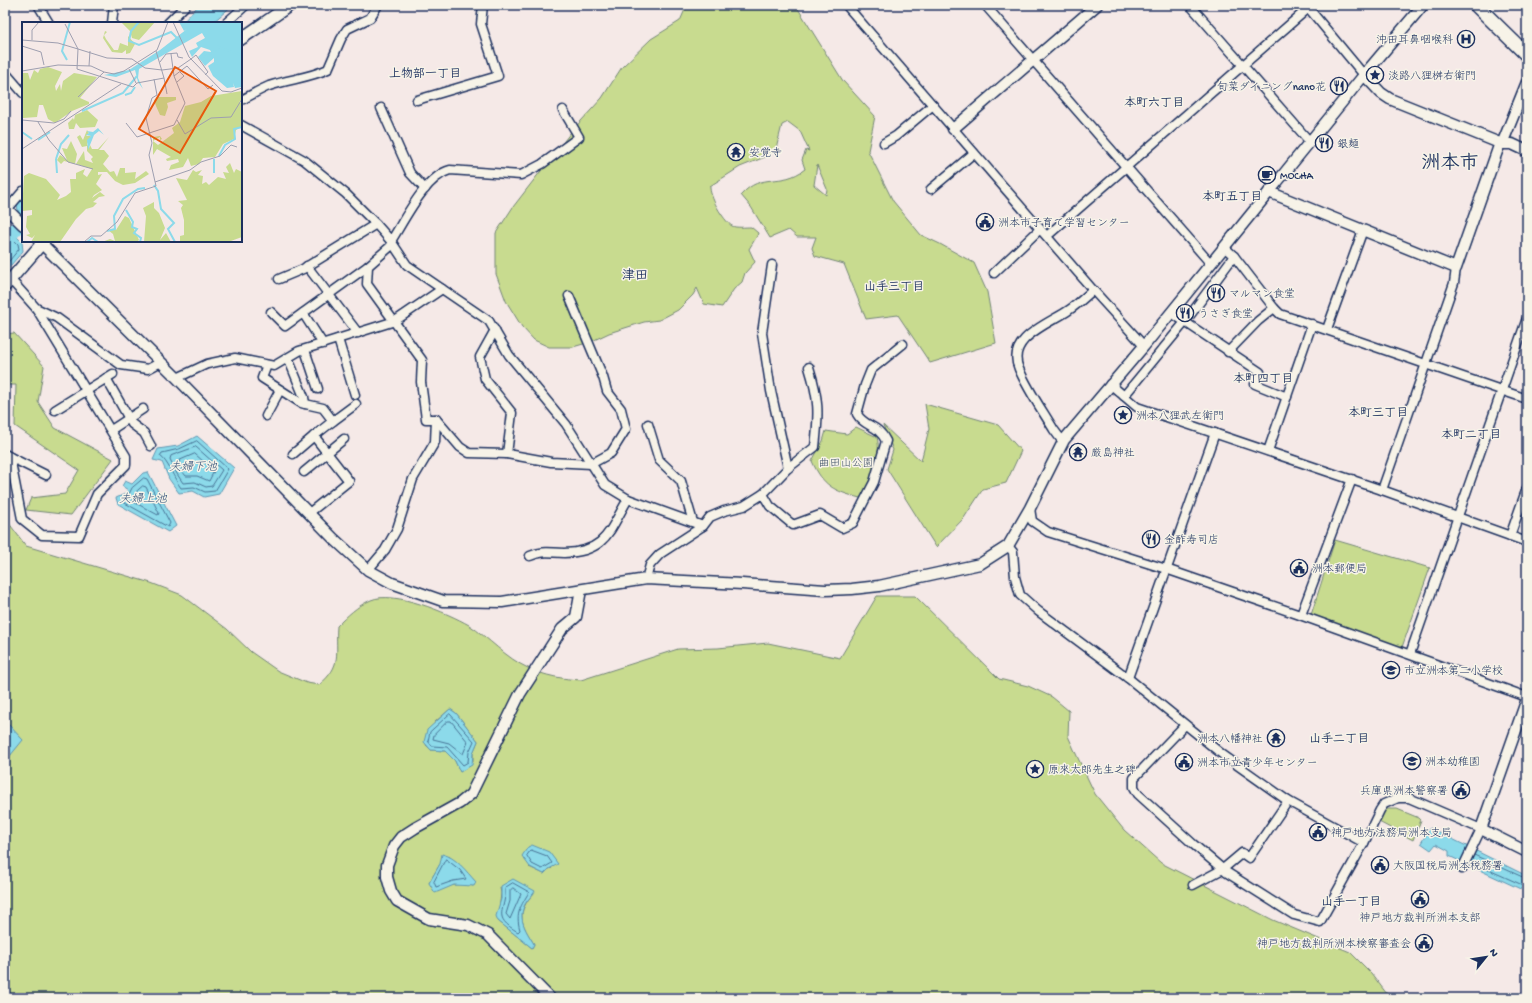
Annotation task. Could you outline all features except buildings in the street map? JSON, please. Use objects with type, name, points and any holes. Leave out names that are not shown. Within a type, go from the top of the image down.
[{"type":"main road","points":[[242,38],[290,5]]},
{"type":"main road","points":[[1476,5],[1527,55]]},
{"type":"main road","points":[[8,283],[41,242]]},
{"type":"street","points":[[38,5],[48,22]]},
{"type":"street","points":[[112,22],[114,5]]},
{"type":"street","points":[[169,22],[186,5]]},
{"type":"street","points":[[227,22],[246,5]]},
{"type":"street","points":[[242,100],[268,87],[300,77],[313,76],[328,69],[340,39],[347,28],[370,18],[378,5]]},
{"type":"street","points":[[417,100],[498,76],[481,24],[482,5]]},
{"type":"street","points":[[846,5],[1093,290],[1144,346]]},
{"type":"street","points":[[985,5],[1210,264]]},
{"type":"street","points":[[953,129],[1097,5]]},
{"type":"street","points":[[1190,5],[1310,142]]},
{"type":"street","points":[[1047,236],[1309,6],[1364,75],[1381,93],[1390,99],[1501,144],[1512,144],[1527,151]]},
{"type":"street","points":[[41,242],[177,378],[309,514],[368,570],[392,584],[443,601],[502,602],[646,579],[825,590],[852,589],[893,583],[980,564],[1008,546],[1030,508],[1064,440],[1110,384],[1144,346],[1420,6]]},
{"type":"street","points":[[5,72],[22,92]]},
{"type":"street","points":[[1382,490],[1454,282],[1456,268],[1501,144],[1527,82]]},
{"type":"street","points":[[884,144],[896,136],[933,105]]},
{"type":"street","points":[[381,108],[410,173],[425,189]]},
{"type":"street","points":[[271,312],[285,326],[368,266],[392,243],[425,189],[434,178],[442,172],[450,170],[519,175],[542,164],[579,137],[564,110]]},
{"type":"street","points":[[242,126],[304,160],[346,194],[376,224],[392,243],[407,265],[489,321],[509,355],[566,424],[605,485],[628,499],[703,526]]},
{"type":"street","points":[[931,189],[974,153]]},
{"type":"street","points":[[1270,192],[1456,268]]},
{"type":"street","points":[[22,193],[6,209],[22,224]]},
{"type":"street","points":[[279,279],[308,266],[376,224]]},
{"type":"street","points":[[994,273],[1040,229]]},
{"type":"street","points":[[1327,329],[1363,230]]},
{"type":"street","points":[[1224,247],[1234,256],[1280,314],[1527,399]]},
{"type":"street","points":[[1124,396],[1185,322],[1234,256]]},
{"type":"street","points":[[772,265],[762,333],[771,391],[788,468]]},
{"type":"street","points":[[308,266],[358,333]]},
{"type":"street","points":[[368,266],[367,284],[422,360],[421,382],[426,419],[436,418]]},
{"type":"street","points":[[8,283],[36,308],[57,318],[121,365],[148,369],[161,362]]},
{"type":"street","points":[[177,378],[206,364],[235,358],[274,366],[305,350],[395,321],[442,289]]},
{"type":"street","points":[[1064,440],[1060,438],[1054,430],[1018,368],[1016,353],[1021,344],[1038,328],[1070,310],[1093,290]]},
{"type":"street","points":[[436,418],[460,447],[469,453],[507,454],[551,462],[591,464],[611,453],[626,429],[621,409],[607,390],[569,296]]},
{"type":"street","points":[[7,456],[22,519],[42,535],[79,536],[97,494],[126,465],[126,456],[36,308]]},
{"type":"street","points":[[1228,352],[1258,321],[1274,308]]},
{"type":"street","points":[[303,313],[323,344]]},
{"type":"street","points":[[1176,316],[1260,372],[1254,384],[1287,397]]},
{"type":"street","points":[[1410,654],[1527,318]]},
{"type":"street","points":[[1268,451],[1312,324]]},
{"type":"street","points":[[495,330],[480,357],[485,379],[512,414],[507,454]]},
{"type":"street","points":[[338,339],[355,395]]},
{"type":"street","points":[[762,494],[770,506],[793,526],[820,516],[842,528],[853,523],[874,482],[886,441],[880,431],[861,420],[857,414],[865,385],[871,370],[903,344]]},
{"type":"street","points":[[305,350],[318,389]]},
{"type":"street","points":[[288,358],[304,397],[304,404]]},
{"type":"street","points":[[267,365],[262,378],[304,404],[323,408],[333,421]]},
{"type":"street","points":[[646,579],[650,565],[660,554],[703,526],[710,517],[724,511],[744,506],[762,494],[788,468],[815,447],[819,416],[816,390],[809,367]]},
{"type":"street","points":[[55,410],[109,376],[132,424],[144,433],[152,446]]},
{"type":"street","points":[[1110,384],[1137,407],[1352,479],[1527,542]]},
{"type":"street","points":[[266,416],[280,390]]},
{"type":"street","points":[[293,454],[356,404]]},
{"type":"street","points":[[111,430],[143,409]]},
{"type":"street","points":[[368,570],[385,550],[397,529],[413,479],[435,442],[436,418]]},
{"type":"street","points":[[648,424],[659,460],[681,481],[693,522]]},
{"type":"street","points":[[1128,678],[1215,433]]},
{"type":"street","points":[[309,514],[349,481],[314,436]]},
{"type":"street","points":[[304,472],[344,439]]},
{"type":"street","points":[[7,456],[46,475]]},
{"type":"street","points":[[1301,615],[1352,479]]},
{"type":"street","points":[[1510,536],[1527,488]]},
{"type":"street","points":[[530,556],[541,551],[576,553],[599,545],[628,499]]},
{"type":"street","points":[[1030,508],[1032,520],[1048,532],[1167,569],[1301,615],[1527,698],[1481,830],[1462,869]]},
{"type":"street","points":[[1008,546],[1013,552],[1015,578],[1020,595],[1038,611],[1128,678],[1185,725],[1288,801],[1364,844]]},
{"type":"street","points":[[550,998],[488,935],[468,925],[429,919],[397,901],[387,877],[387,865],[394,846],[401,837],[460,803],[471,794],[520,694],[562,630],[576,617],[581,590]]},
{"type":"street","points":[[1185,725],[1134,778],[1134,787],[1138,794],[1223,869],[1294,914],[1320,922],[1364,844],[1380,810],[1384,804],[1398,798],[1409,798],[1527,852]]},
{"type":"street","points":[[1193,885],[1223,869],[1242,853],[1249,858],[1288,801]]},
{"type":"green space","points":[[687,5],[794,5],[797,7],[843,81],[875,116],[868,151],[893,201],[921,235],[974,263],[987,292],[996,343],[930,363],[898,315],[866,319],[844,264],[815,256],[812,248],[816,237],[797,237],[789,230],[770,238],[751,207],[741,195],[756,183],[788,178],[805,169],[802,160],[806,150],[809,151],[800,131],[788,122],[782,125],[776,149],[765,157],[740,167],[710,186],[714,201],[728,223],[736,227],[751,227],[758,233],[749,249],[755,262],[745,273],[742,282],[734,289],[722,307],[704,304],[697,288],[693,295],[678,310],[659,320],[644,322],[609,333],[590,342],[573,347],[549,347],[534,340],[522,327],[506,301],[496,274],[496,233],[513,207],[571,132],[602,98],[622,67],[651,39],[680,21]],"holes":[[[817,165],[827,189],[826,195],[814,185]]]},
{"type":"green space","points":[[14,333],[44,366],[38,402],[55,428],[113,459],[71,515],[26,510],[31,498],[65,494],[79,470],[15,426],[16,385],[5,385],[5,334]]},
{"type":"green space","points":[[925,404],[998,425],[1021,451],[1006,483],[983,489],[964,518],[936,547],[887,469],[893,450],[883,425],[921,461],[929,429]]},
{"type":"green space","name":"曲田山公園","points":[[856,427],[877,437],[878,445],[875,469],[860,498],[843,493],[830,486],[820,476],[812,461],[823,441],[826,431],[847,434]]},
{"type":"green space","points":[[5,518],[26,546],[151,583],[182,595],[227,629],[251,652],[278,671],[307,683],[319,685],[327,678],[335,665],[337,652],[337,626],[361,605],[371,600],[381,598],[407,600],[435,609],[469,625],[512,659],[528,668],[554,677],[581,680],[678,649],[718,648],[768,643],[840,658],[877,596],[915,596],[999,679],[1028,686],[1052,697],[1069,711],[1068,736],[1095,794],[1124,830],[1161,863],[1273,920],[1350,952],[1371,973],[1390,998],[5,998],[5,762],[22,740],[7,723],[5,724]],"holes":[[[450,709],[456,713],[478,741],[473,753],[473,762],[460,772],[455,761],[445,751],[431,750],[426,745],[435,722]],[[449,856],[476,882],[473,886],[467,884],[445,887],[429,883],[440,864]],[[529,867],[552,868],[544,874]],[[500,888],[534,893],[528,900],[522,913],[523,924],[534,944],[532,948],[498,921],[501,893]]]},
{"type":"green space","points":[[1335,540],[1430,568],[1401,650],[1311,615]]},
{"type":"green space","points":[[1385,809],[1397,809],[1421,820],[1413,840],[1379,822]]},
{"type":"water","points":[[199,5],[233,5],[213,22],[183,22]]},
{"type":"water","points":[[22,200],[22,219],[19,216],[17,205]]},
{"type":"water","points":[[5,227],[8,228],[22,242],[23,251],[5,272]]},
{"type":"water","name":"夫婦下池","points":[[197,436],[234,468],[219,494],[204,497],[193,491],[179,493],[169,479],[162,462],[153,460],[158,449],[178,446]]},
{"type":"water","name":"夫婦上池","points":[[148,472],[176,526],[168,532],[118,504],[116,498],[125,494],[128,490],[122,486],[125,481],[132,484],[143,473]]},
{"type":"water","points":[[450,709],[456,713],[478,741],[473,753],[472,765],[460,772],[455,761],[445,751],[431,750],[424,742],[427,730]]},
{"type":"water","points":[[7,723],[23,740],[5,762],[5,724]]},
{"type":"water","points":[[1430,828],[1527,876],[1527,892],[1449,856],[1449,851],[1436,844],[1431,850],[1421,843]]},
{"type":"water","points":[[532,845],[549,852],[558,864],[544,874],[530,867],[522,856],[528,847]]},
{"type":"water","points":[[442,854],[452,858],[460,865],[476,882],[474,886],[454,885],[435,893],[429,883],[440,864]]},
{"type":"water","points":[[513,879],[535,891],[527,901],[522,912],[523,923],[534,944],[532,948],[498,921],[496,916],[501,899],[501,886]]},
{"type":"waterway","points":[[5,241],[22,222]]},
{"type":"place","name":"沖田耳鼻咽喉科","points":[[1466,39]]},
{"type":"place","name":"淡路八狸桝右衛門","points":[[1375,75]]},
{"type":"place","name":"旬菜ダイニングnano花","points":[[1339,86]]},
{"type":"place","name":"銀麺","points":[[1324,143]]},
{"type":"place","name":"安覚寺","points":[[736,152]]},
{"type":"place","name":"MOCHA","points":[[1267,175]]},
{"type":"place","name":"洲本市子育て学習センター","points":[[985,222]]},
{"type":"place","name":"マルマン食堂","points":[[1216,293]]},
{"type":"place","name":"うさぎ食堂","points":[[1185,313]]},
{"type":"place","name":"洲本八狸武左衛門","points":[[1123,415]]},
{"type":"place","name":"厳島神社","points":[[1078,452]]},
{"type":"place","name":"金酢寿司店","points":[[1151,539]]},
{"type":"place","name":"洲本郵便局","points":[[1299,568]]},
{"type":"place","name":"市立洲本第二小学校","points":[[1391,670]]},
{"type":"place","name":"洲本八幡神社","points":[[1276,738]]},
{"type":"place","name":"洲本幼稚園","points":[[1412,761]]},
{"type":"place","name":"洲本市立青少年センター","points":[[1184,762]]},
{"type":"place","name":"原來太郎先生之碑","points":[[1035,769]]},
{"type":"place","name":"兵庫県洲本警察署","points":[[1461,790]]},
{"type":"place","name":"神戸地方法務局洲本支局","points":[[1318,832]]},
{"type":"place","name":"大阪国税局洲本税務署","points":[[1380,865]]},
{"type":"place","name":"神戸地方裁判所洲本支部","points":[[1420,899]]},
{"type":"place","name":"神戸地方裁判所洲本検察審査会","points":[[1424,943]]},
{"type":"district","name":"上物部一丁目","points":[[425,73]]},
{"type":"district","name":"本町六丁目","points":[[1154,102]]},
{"type":"district","name":"洲本市","points":[[1450,161]]},
{"type":"district","name":"本町五丁目","points":[[1232,196]]},
{"type":"district","name":"津田","points":[[635,274]]},
{"type":"district","name":"山手三丁目","points":[[894,286]]},
{"type":"district","name":"本町四丁目","points":[[1263,378]]},
{"type":"district","name":"本町三丁目","points":[[1378,412]]},
{"type":"district","name":"本町二丁目","points":[[1471,434]]},
{"type":"district","name":"山手二丁目","points":[[1339,738]]},
{"type":"district","name":"山手一丁目","points":[[1351,901]]}]
